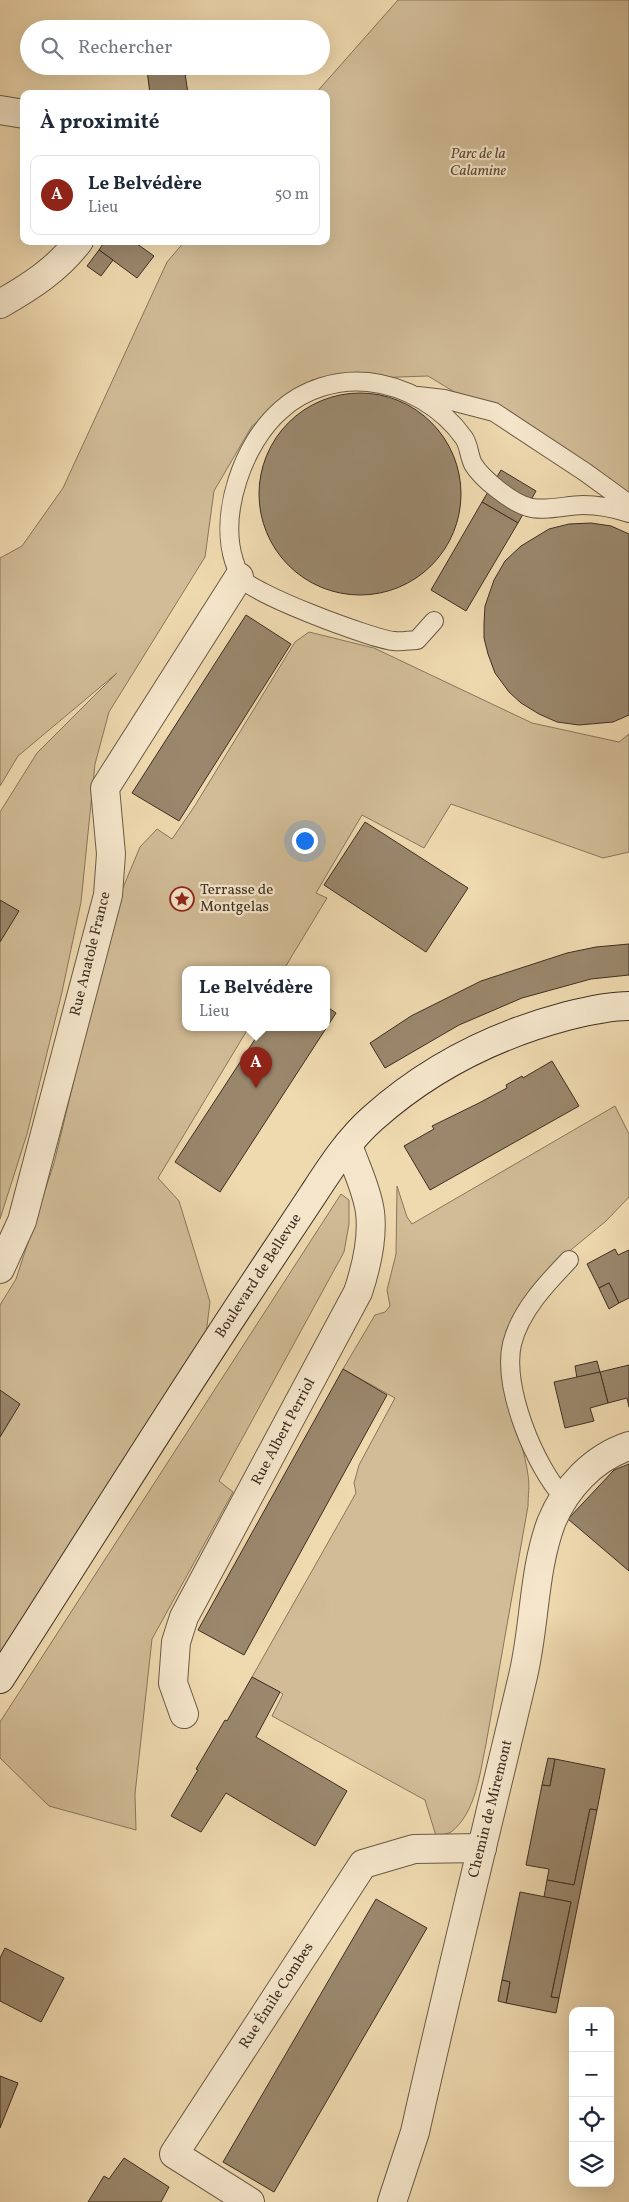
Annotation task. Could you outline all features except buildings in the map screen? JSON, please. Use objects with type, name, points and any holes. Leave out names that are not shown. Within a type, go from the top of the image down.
[{"type":"street","points":[[0,110],[20,113]]},
{"type":"street","points":[[0,304],[44,277],[76,245]]},
{"type":"street","name":"Rue Anatole France","points":[[0,1268],[22,1221],[108,895],[111,854],[105,788],[240,577]]},
{"type":"street","name":"Boulevard de Bellevue","points":[[0,1679],[232,1316],[348,1145],[372,1119],[410,1089],[454,1060],[478,1048],[536,1024],[583,1012],[629,1006]]},
{"type":"street","name":"Rue Albert Perriol","points":[[184,1714],[173,1683],[176,1642],[184,1617],[344,1319],[362,1278],[369,1239],[370,1211],[348,1145]]},
{"type":"street","name":"Chemin de Miremont","points":[[392,2202],[416,2132],[525,1666],[539,1572],[551,1524],[564,1498],[584,1472],[616,1450],[629,1446]]},
{"type":"street","name":"Rue Émile Combes","points":[[250,2202],[174,2154],[363,1864],[414,1850],[482,1848]]},
{"type":"lane","points":[[434,621],[418,640],[393,641],[312,614],[269,596],[240,577],[232,554],[229,526],[231,500],[242,468],[259,437],[280,410],[310,390],[338,383],[367,382],[395,387],[415,396],[443,415],[465,440],[473,464],[491,485],[528,508],[582,505],[609,507],[629,513]]},
{"type":"lane","points":[[415,396],[444,399],[494,412],[585,472],[629,504]]},
{"type":"lane","points":[[564,1498],[551,1484],[536,1457],[520,1414],[510,1363],[512,1343],[520,1324],[534,1300],[569,1260]]},
{"type":"green space","name":"Parc de la Calamine","points":[[398,0],[629,0],[629,498],[428,376],[312,380],[252,426],[214,491],[205,557],[109,712],[95,764],[81,902],[62,992],[27,1134],[0,1219],[0,812],[37,753],[117,673],[18,756],[0,786],[0,558],[22,546],[63,488],[167,262],[182,245],[330,245],[330,90],[319,90]]},
{"type":"green space","points":[[309,632],[374,648],[532,723],[619,742],[629,734],[629,852],[603,858],[451,804],[424,848],[362,815],[316,893],[327,898],[286,966],[182,966],[182,1031],[247,1031],[158,1178],[179,1201],[210,1302],[206,1334],[0,1653],[0,1305],[16,1279],[54,1163],[117,902],[140,847],[157,829],[172,839],[194,807],[295,642]]},
{"type":"green space","points":[[615,1106],[629,1134],[629,1197],[606,1221],[555,1263],[503,1345],[502,1362],[507,1395],[528,1475],[528,1506],[476,1791],[466,1814],[459,1824],[451,1832],[436,1836],[425,1800],[272,1716],[283,1694],[252,1677],[356,1493],[354,1483],[359,1465],[395,1398],[343,1369],[375,1315],[385,1312],[390,1306],[387,1290],[396,1254],[397,1186],[407,1217],[412,1224]]},
{"type":"green space","points":[[341,1194],[349,1200],[349,1224],[344,1252],[219,1481],[233,1492],[152,1639],[135,1794],[136,1830],[49,1806],[0,1758],[0,1722]]},
{"type":"place","name":"Terrasse de Montgelas","points":[[182,899]]},
{"type":"place","name":"Le Belvédère","points":[[256,1088]]}]
